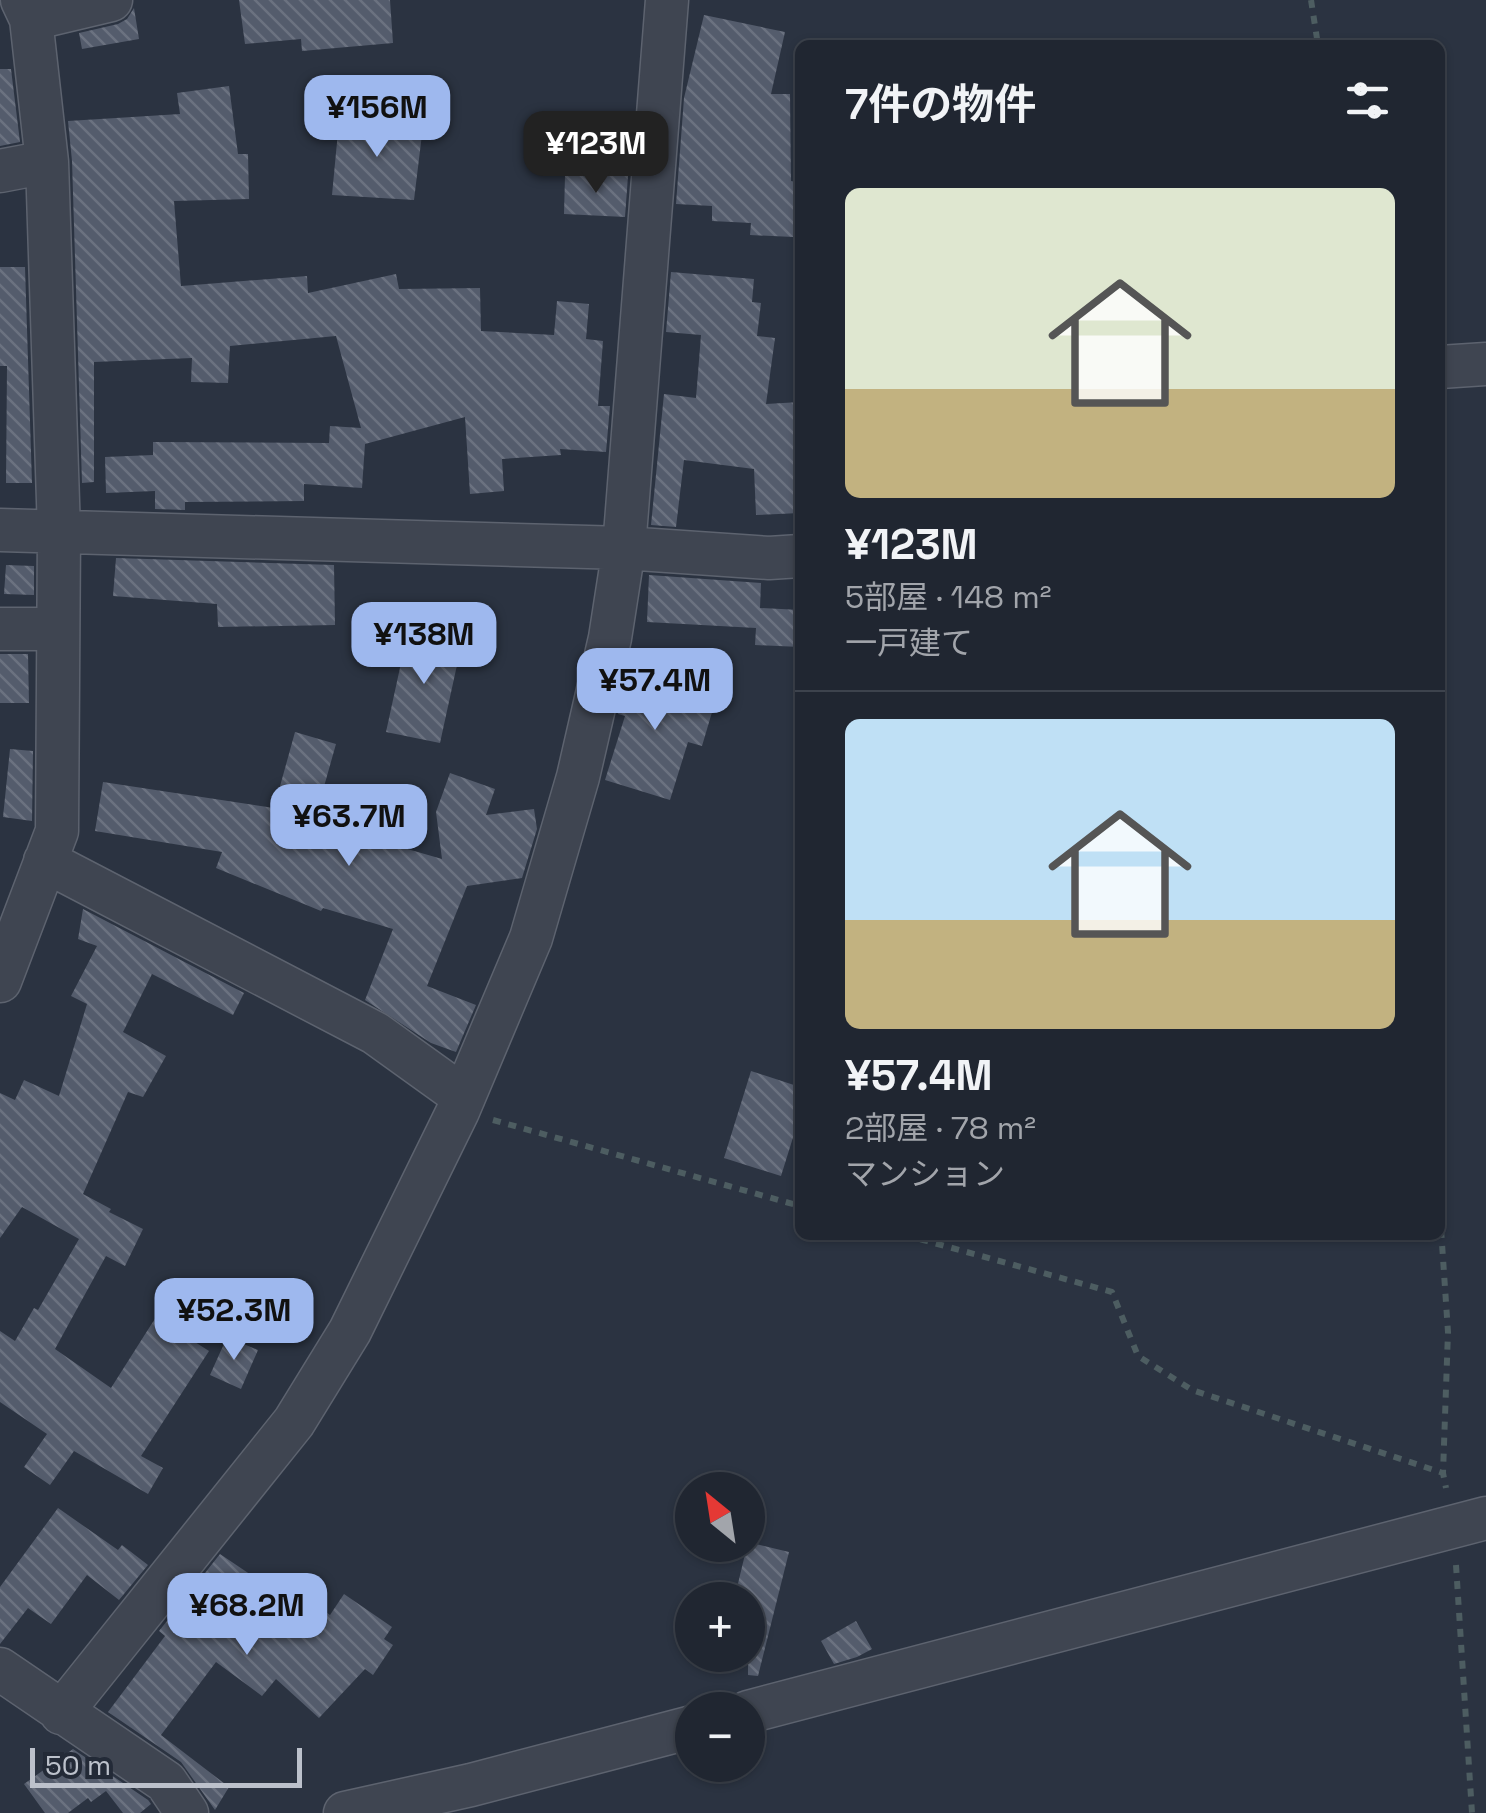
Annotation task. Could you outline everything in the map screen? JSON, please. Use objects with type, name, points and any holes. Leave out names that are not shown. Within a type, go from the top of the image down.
[{"type":"street","points":[[0,981],[57,831],[59,532],[47,162],[27,10],[111,0]]},
{"type":"street","points":[[61,1713],[294,1422],[350,1330],[461,1104],[531,938],[578,777],[610,638],[624,548],[667,0]]},
{"type":"street","points":[[0,170],[47,162]]},
{"type":"street","points":[[1445,367],[1486,364]]},
{"type":"street","points":[[0,530],[795,556]]},
{"type":"street","points":[[0,628],[57,629]]},
{"type":"street","points":[[46,861],[375,1033],[461,1104]]},
{"type":"street","points":[[765,1708],[1470,1522]]},
{"type":"street","points":[[0,1669],[166,1782],[188,1813]]},
{"type":"street","points":[[345,1813],[471,1785],[675,1731]]},
{"type":"path","points":[[1311,0],[1317,40]]},
{"type":"path","points":[[461,1104],[795,1204]]},
{"type":"path","points":[[923,1240],[1112,1292],[1138,1356],[1192,1390],[1443,1473],[1448,1332],[1442,1240]]},
{"type":"path","points":[[1470,1522],[1472,1813]]},
{"type":"building","points":[[239,0],[390,0],[393,43],[302,51],[301,39],[245,44]]},
{"type":"building","points":[[134,8],[139,39],[82,49],[79,33],[118,24]]},
{"type":"building","points":[[704,15],[785,32],[771,94],[790,94],[791,181],[795,182],[793,237],[750,235],[751,223],[712,221],[712,206],[676,204],[684,98]]},
{"type":"building","points":[[0,69],[11,69],[20,142],[0,146]]},
{"type":"building","points":[[229,86],[238,154],[248,154],[249,199],[174,201],[181,286],[307,276],[308,293],[396,274],[399,289],[480,288],[481,331],[554,335],[557,301],[589,304],[586,339],[603,341],[598,406],[610,406],[606,452],[560,449],[561,455],[502,459],[504,491],[470,494],[465,417],[365,444],[362,488],[304,484],[304,501],[185,502],[185,510],[155,509],[155,491],[106,493],[105,457],[153,455],[153,442],[329,443],[330,426],[361,428],[336,336],[230,346],[228,383],[191,382],[192,358],[94,362],[94,482],[82,483],[68,121],[180,114],[177,93]]},
{"type":"building","points":[[339,121],[423,126],[414,200],[332,195]]},
{"type":"building","points":[[565,176],[628,176],[625,217],[564,214]]},
{"type":"building","points":[[0,267],[25,267],[32,483],[6,483],[7,366],[0,366]]},
{"type":"building","points":[[671,272],[754,279],[752,302],[761,303],[757,336],[775,338],[766,404],[795,402],[795,513],[756,515],[754,469],[684,460],[676,527],[651,525],[664,394],[696,398],[701,335],[666,332]]},
{"type":"building","points":[[116,558],[334,565],[335,625],[218,627],[217,604],[113,596]]},
{"type":"building","points":[[6,565],[34,566],[34,595],[4,594]]},
{"type":"building","points":[[649,575],[761,583],[760,608],[795,610],[795,647],[755,645],[756,628],[647,622]]},
{"type":"building","points":[[408,631],[462,642],[440,743],[386,732]]},
{"type":"building","points":[[0,654],[28,654],[29,703],[0,703]]},
{"type":"building","points":[[630,662],[661,673],[657,685],[715,702],[702,746],[688,742],[670,800],[605,780],[625,716],[618,714]]},
{"type":"building","points":[[295,732],[336,744],[314,822],[442,859],[436,812],[450,773],[495,789],[486,815],[534,809],[537,829],[522,878],[467,886],[427,986],[476,1005],[456,1052],[431,1043],[365,1000],[393,929],[323,908],[321,911],[216,868],[222,852],[95,831],[103,782],[274,808]]},
{"type":"building","points":[[10,749],[33,751],[32,821],[3,817]]},
{"type":"building","points":[[83,909],[244,993],[233,1015],[152,974],[123,1032],[166,1056],[143,1097],[128,1092],[83,1194],[143,1229],[125,1266],[106,1256],[55,1349],[111,1388],[156,1317],[209,1351],[141,1456],[163,1468],[148,1494],[74,1451],[50,1485],[24,1467],[47,1434],[0,1402],[0,1331],[15,1341],[34,1308],[38,1310],[79,1239],[22,1207],[0,1238],[0,1093],[15,1100],[24,1080],[59,1096],[87,1004],[71,996],[97,946],[78,939]]},
{"type":"building","points":[[751,1071],[795,1085],[795,1131],[781,1176],[724,1158]]},
{"type":"building","points":[[227,1337],[258,1350],[241,1389],[210,1375]]},
{"type":"building","points":[[58,1508],[118,1550],[122,1545],[148,1565],[119,1600],[87,1575],[51,1624],[28,1608],[0,1644],[0,1587]]},
{"type":"building","points":[[765,1546],[789,1552],[765,1648],[765,1582],[738,1582],[743,1562],[765,1562]]},
{"type":"building","points":[[220,1554],[257,1579],[245,1597],[294,1636],[315,1604],[330,1615],[344,1594],[392,1627],[384,1639],[393,1645],[373,1675],[365,1669],[319,1718],[276,1679],[262,1696],[216,1662],[161,1735],[229,1787],[215,1810],[181,1762],[108,1712],[165,1636],[159,1631]]},
{"type":"building","points":[[856,1621],[872,1649],[834,1664],[821,1641]]},
{"type":"building","points":[[73,1749],[151,1804],[140,1813],[123,1813],[106,1791],[68,1813],[45,1813],[24,1784]]}]
